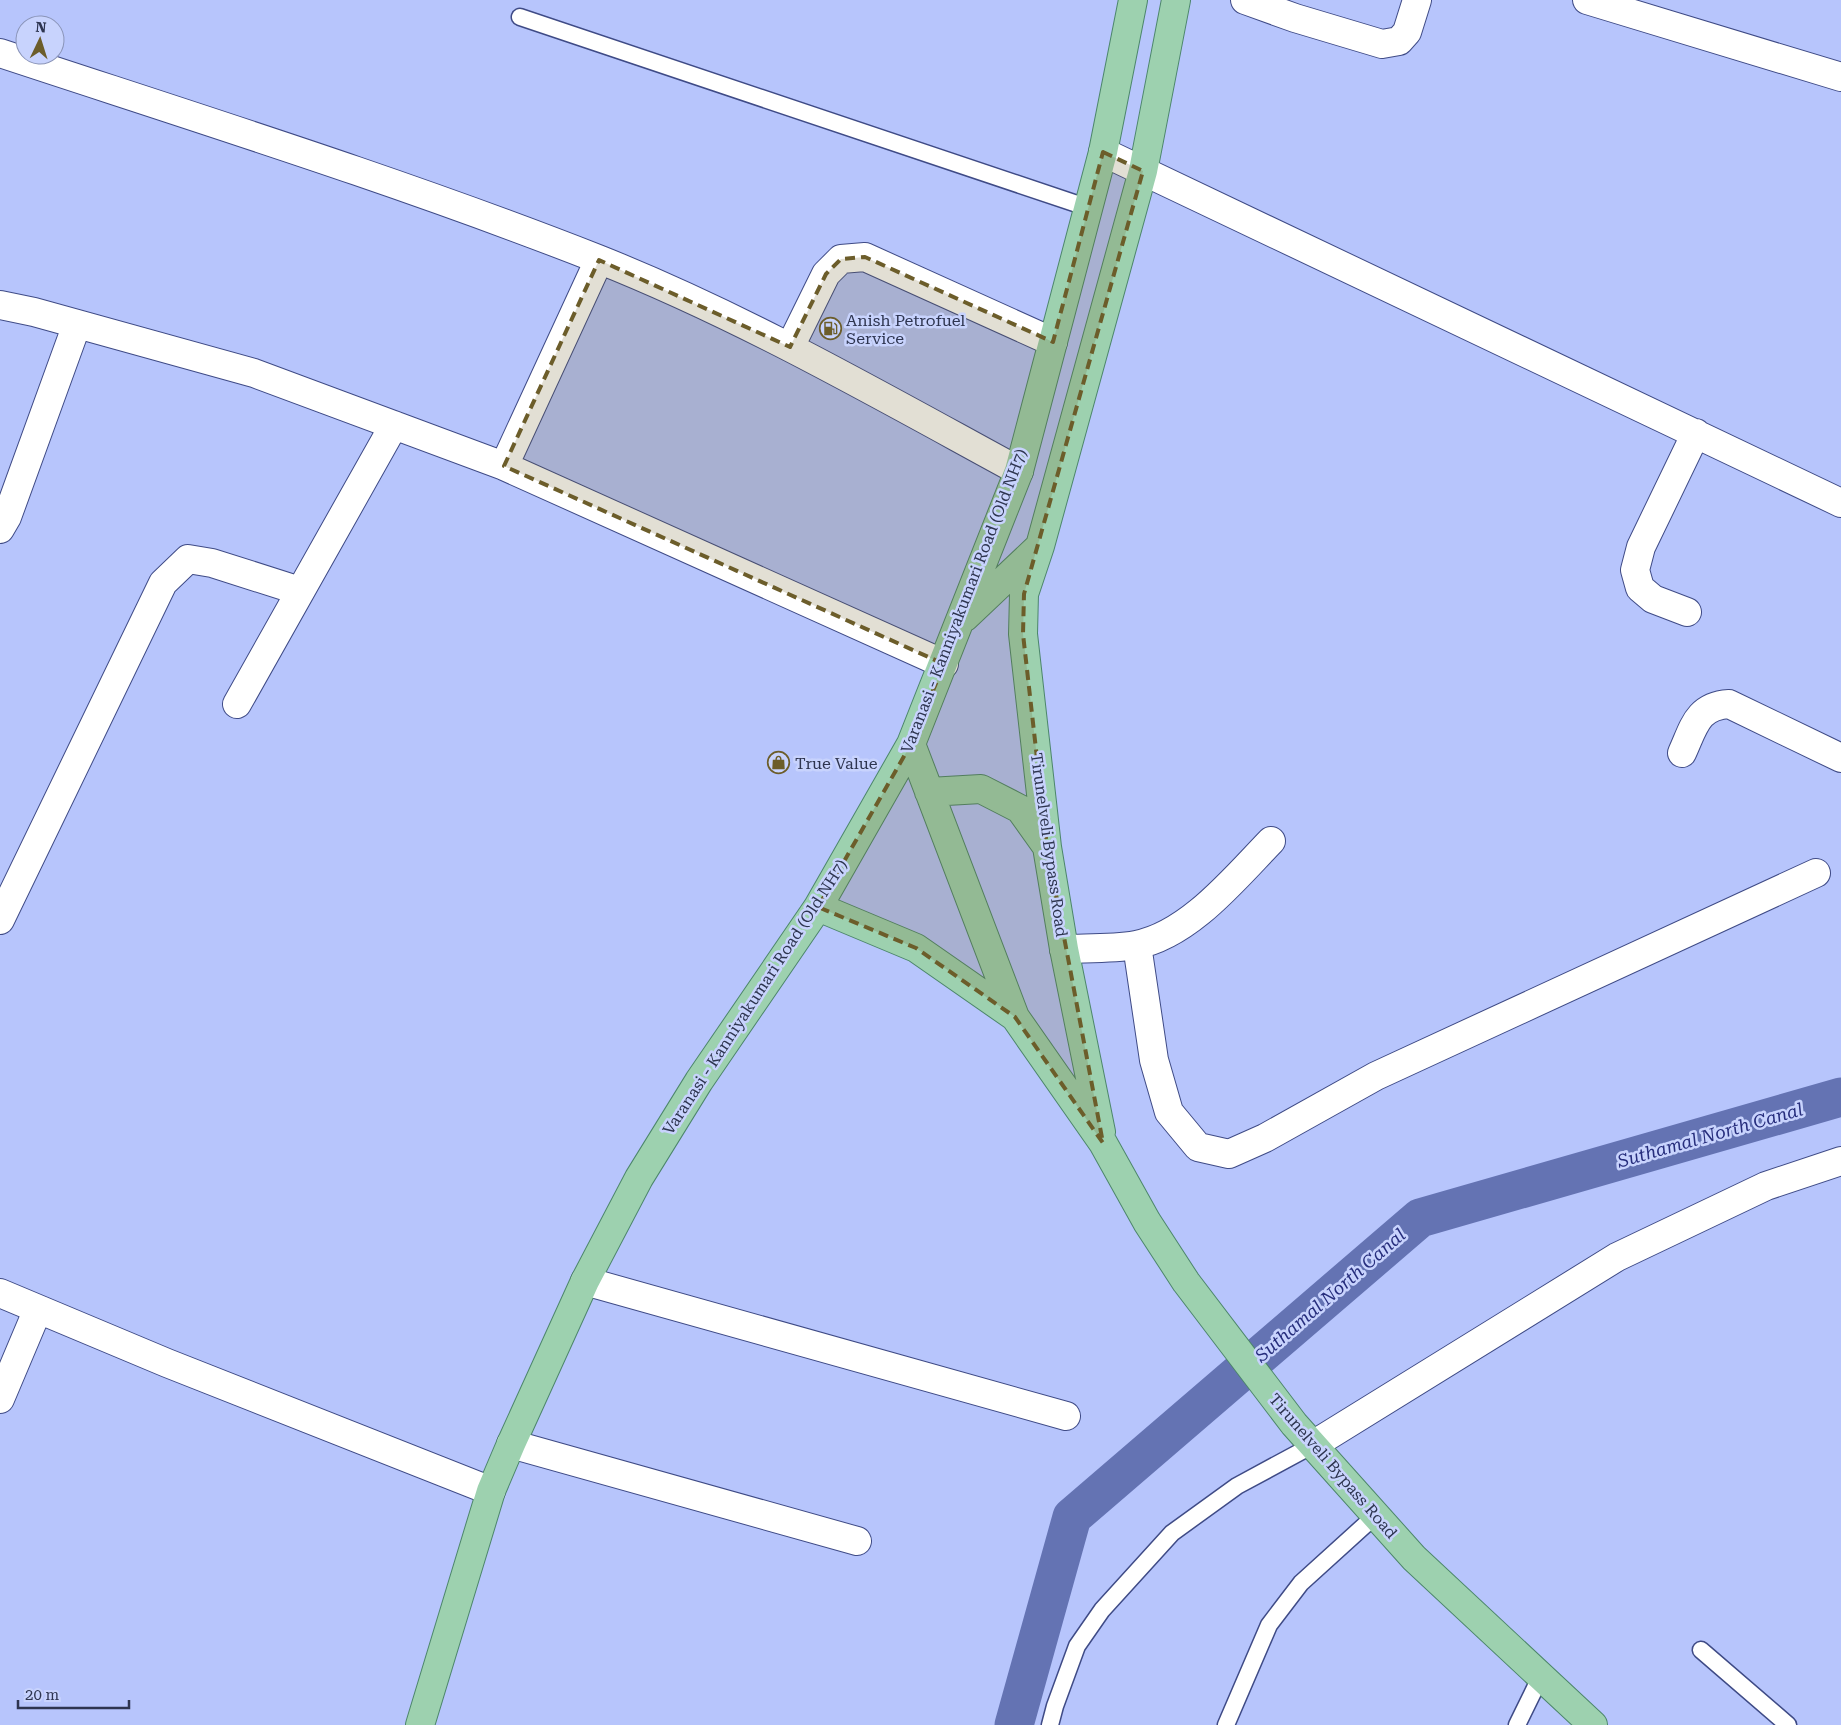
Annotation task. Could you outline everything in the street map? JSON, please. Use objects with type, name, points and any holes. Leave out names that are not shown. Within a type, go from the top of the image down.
[{"type":"main road","name":"Varanasi - Kanniyakumari Road (Old NH7)","points":[[420,1725],[491,1491],[510,1444],[585,1281],[639,1178],[699,1080],[818,907],[911,744],[1019,471],[1103,152],[1133,0]]},
{"type":"main road","name":"Tirunelveli Bypass Road","points":[[1103,1143],[1064,949],[1047,847],[1023,634],[1024,594],[1040,546],[1143,171],[1176,0]]},
{"type":"main road","points":[[960,621],[1040,546]]},
{"type":"main road","name":"Tirunelveli Bypass Road","points":[[911,744],[1016,1017],[1103,1143],[1147,1222],[1186,1282],[1294,1424],[1314,1444],[1414,1558],[1540,1678],[1593,1725]]},
{"type":"main road","points":[[929,792],[981,789],[1020,809],[1047,847]]},
{"type":"main road","points":[[818,907],[916,948],[1016,1017]]},
{"type":"street","points":[[1245,0],[1295,18],[1382,44],[1399,41],[1407,32],[1417,0]]},
{"type":"street","points":[[1587,0],[1841,77]]},
{"type":"street","points":[[0,53],[324,159],[599,260],[721,313],[790,347],[1019,471]]},
{"type":"street","points":[[1103,152],[1841,503]]},
{"type":"street","points":[[790,347],[826,274],[841,259],[865,258],[1054,342]]},
{"type":"street","points":[[504,466],[599,260]]},
{"type":"street","points":[[0,306],[34,312],[254,373],[504,466],[944,664]]},
{"type":"street","points":[[0,529],[8,517],[77,324]]},
{"type":"street","points":[[237,704],[394,425]]},
{"type":"street","points":[[1687,612],[1653,598],[1640,588],[1635,570],[1641,547],[1696,433]]},
{"type":"street","points":[[0,920],[164,583],[188,559],[212,563],[300,591]]},
{"type":"street","points":[[1682,753],[1700,715],[1714,705],[1729,704],[1841,758]]},
{"type":"street","points":[[1064,949],[1137,945],[1172,931],[1208,905],[1271,841]]},
{"type":"street","points":[[1137,945],[1154,1060],[1169,1112],[1198,1147],[1229,1154],[1265,1138],[1376,1076],[1816,873]]},
{"type":"street","points":[[1314,1444],[1617,1257],[1766,1186],[1841,1161]]},
{"type":"street","points":[[585,1281],[1066,1416]]},
{"type":"street","points":[[0,1293],[491,1491]]},
{"type":"street","points":[[0,1399],[38,1309]]},
{"type":"street","points":[[510,1444],[857,1542]]},
{"type":"lane","points":[[520,17],[1089,208]]},
{"type":"lane","points":[[1050,1725],[1077,1646],[1102,1610],[1172,1534],[1237,1486],[1314,1444]]},
{"type":"lane","points":[[1226,1725],[1269,1625],[1301,1583],[1376,1515]]},
{"type":"lane","points":[[1702,1650],[1788,1725]]},
{"type":"lane","points":[[1517,1725],[1540,1678]]},
{"type":"highlighted area","points":[[1103,152],[1143,171],[1024,594],[1023,634],[1047,847],[1103,1143],[1015,1017],[916,948],[818,907],[911,744],[944,664],[504,466],[599,260],[790,347],[826,274],[841,259],[865,257],[1053,342]]},
{"type":"waterway","name":"Suthamal North Canal","points":[[1014,1725],[1072,1517],[1420,1218],[1841,1097]]},
{"type":"place","name":"Anish Petrofuel Service","points":[[830,329]]},
{"type":"place","name":"True Value","points":[[779,763]]}]
